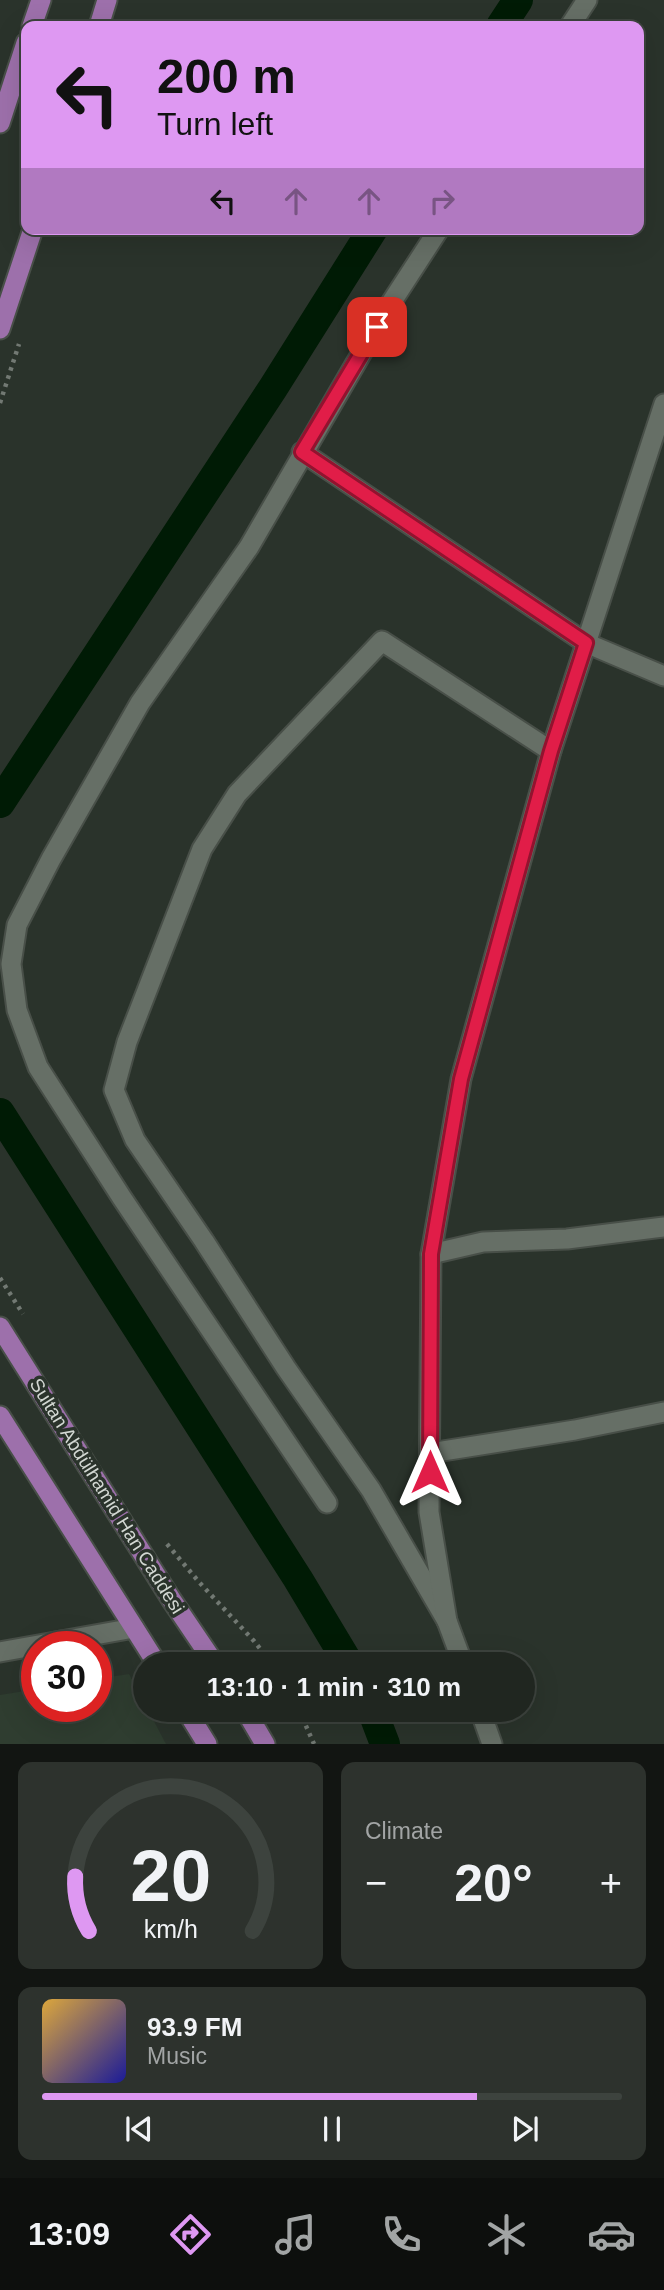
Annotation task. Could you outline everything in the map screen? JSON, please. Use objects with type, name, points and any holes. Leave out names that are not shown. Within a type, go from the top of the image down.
[{"type":"main road","points":[[34,21],[41,0]]},
{"type":"main road","points":[[101,21],[107,0]]},
{"type":"main road","points":[[0,123],[21,58]]},
{"type":"main road","points":[[0,329],[31,235]]},
{"type":"main road","name":"Sultan Abdülhamid Han Caddesi","points":[[0,1327],[207,1652]]},
{"type":"main road","points":[[0,1416],[149,1652]]},
{"type":"main road","points":[[193,1722],[207,1744]]},
{"type":"main road","points":[[252,1722],[265,1744]]},
{"type":"street","points":[[573,21],[587,0]]},
{"type":"street","points":[[327,1503],[122,1198],[38,1067],[17,1010],[11,964],[17,925],[51,859],[140,703],[248,547],[389,306],[435,235]]},
{"type":"street","points":[[447,1621],[429,1511],[431,1254],[461,1079],[551,751],[664,404]]},
{"type":"street","points":[[302,452],[586,643],[664,676]]},
{"type":"street","points":[[459,1652],[447,1621],[371,1490],[286,1368],[135,1140],[114,1090],[127,1042],[202,849],[237,794],[382,641],[551,751]]},
{"type":"street","points":[[431,1254],[482,1242],[567,1239],[664,1227]]},
{"type":"street","points":[[430,1453],[575,1430],[664,1412]]},
{"type":"street","points":[[0,1652],[134,1628]]},
{"type":"street","points":[[484,1722],[492,1744]]},
{"type":"path","points":[[0,1278],[29,1324]]},
{"type":"path","points":[[166,1541],[192,1575],[262,1652]]},
{"type":"path","points":[[304,1722],[314,1744]]},
{"type":"shaded area","points":[[129,1674],[133,1682],[133,1722],[154,1722],[166,1744],[0,1744],[0,1695],[21,1692],[21,1722],[112,1722],[112,1677]]},
{"type":"waterway","points":[[504,21],[518,0]]},
{"type":"waterway","points":[[0,803],[273,388],[369,235]]},
{"type":"waterway","points":[[0,1113],[298,1579],[342,1652]]},
{"type":"waterway","points":[[377,1722],[385,1744]]},
{"type":"route","points":[[377,327],[302,452],[586,643],[551,751],[461,1079],[431,1254],[430,1472]]}]
